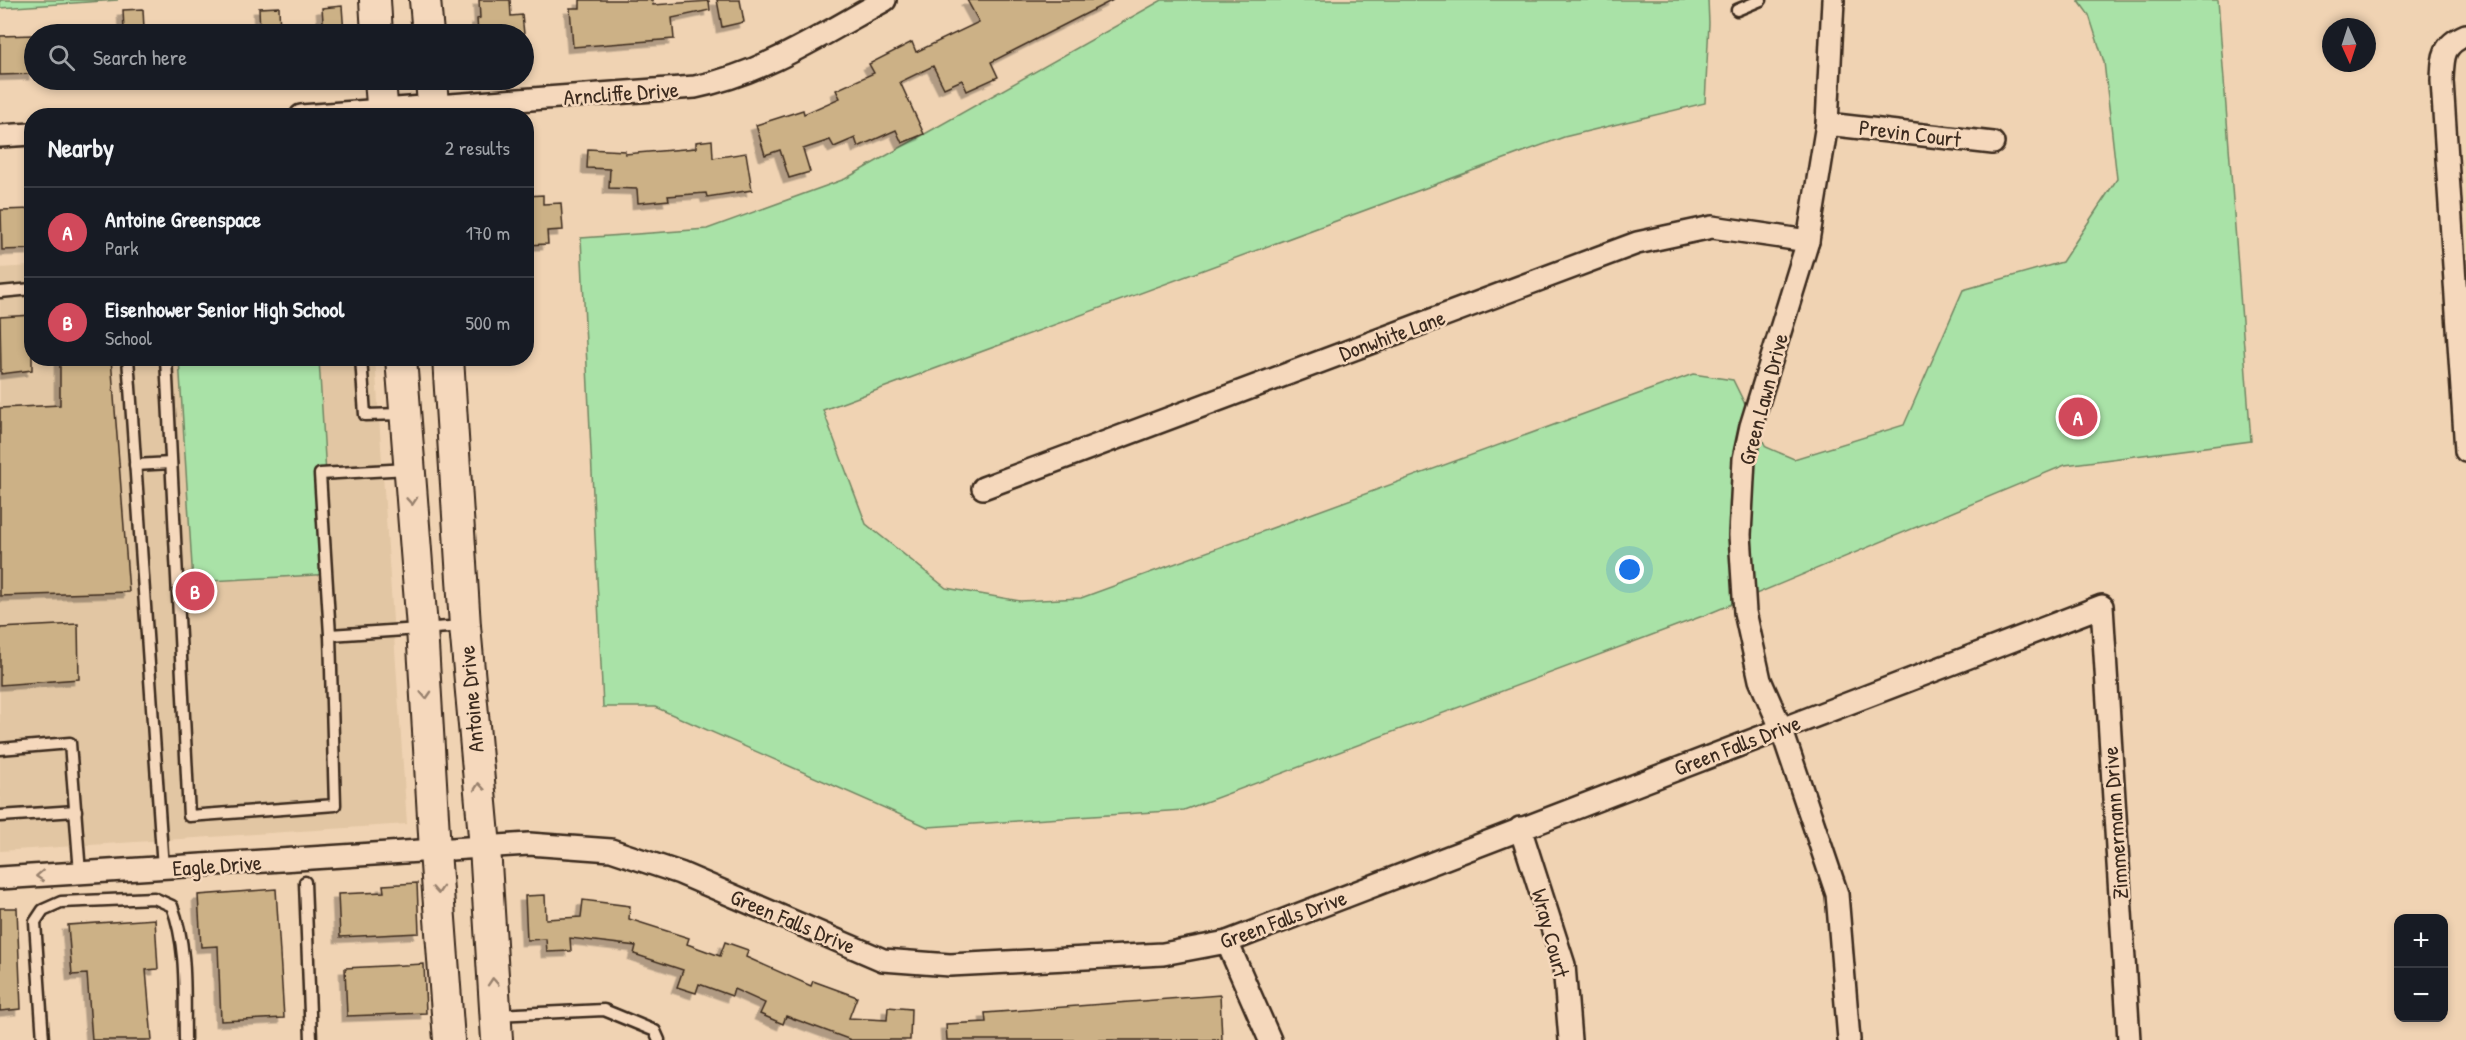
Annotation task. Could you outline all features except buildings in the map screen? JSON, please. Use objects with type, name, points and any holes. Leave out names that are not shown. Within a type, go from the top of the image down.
[{"type":"main road","points":[[375,0],[376,24]]},
{"type":"main road","points":[[425,0],[427,24]]},
{"type":"main road","points":[[381,90],[382,108]]},
{"type":"main road","name":"Antoine Drive","points":[[400,366],[391,415],[410,469],[449,1040]]},
{"type":"main road","name":"Antoine Drive","points":[[448,366],[465,626],[485,847],[496,1028]]},
{"type":"main road","points":[[391,415],[451,411]]},
{"type":"street","name":"Arncliffe Drive","points":[[403,108],[433,101],[664,91],[725,81],[764,66],[885,0]]},
{"type":"street","name":"Green Lawn Drive","points":[[1833,0],[1827,124],[1808,241],[1751,426],[1744,459],[1741,495],[1741,574],[1745,612],[1760,680],[1781,728],[1837,894],[1849,1040]]},
{"type":"street","points":[[2466,35],[2456,39],[2446,49],[2442,81],[2466,451]]},
{"type":"street","name":"Previn Court","points":[[1827,124],[1993,143]]},
{"type":"street","points":[[0,136],[24,134]]},
{"type":"street","name":"Donwhite Lane","points":[[983,488],[1637,243],[1712,227],[1808,241]]},
{"type":"street","name":"Green Falls Drive","points":[[435,851],[530,844],[611,850],[680,873],[883,960],[950,965],[1162,954],[1227,942],[2102,606]]},
{"type":"street","name":"Zimmermann Drive","points":[[2102,606],[2129,1040]]},
{"type":"street","name":"Wray Court","points":[[1520,828],[1564,965],[1570,1040]]},
{"type":"street","name":"Eagle Drive","points":[[0,878],[435,851]]},
{"type":"street","points":[[1227,942],[1270,1040]]},
{"type":"lane","points":[[1737,10],[1761,0]]},
{"type":"lane","points":[[0,292],[24,290]]},
{"type":"lane","points":[[129,366],[163,868]]},
{"type":"lane","points":[[166,366],[189,816],[336,805],[330,634],[320,474],[410,469]]},
{"type":"lane","points":[[362,366],[365,415],[391,415]]},
{"type":"lane","points":[[135,465],[171,463]]},
{"type":"lane","points":[[330,634],[465,626]]},
{"type":"lane","points":[[0,749],[70,743],[80,873]]},
{"type":"lane","points":[[0,816],[76,810]]},
{"type":"lane","points":[[304,882],[311,1040]]},
{"type":"lane","points":[[43,1040],[35,922],[43,910],[61,902],[154,898],[172,906],[180,927],[184,972],[185,1040]]},
{"type":"lane","points":[[496,1028],[604,1010],[655,1031],[659,1040]]},
{"type":"shaded area","points":[[24,266],[24,366],[375,366],[407,824],[0,851],[0,268]]},
{"type":"green space","points":[[0,0],[118,0],[0,8]]},
{"type":"green space","points":[[1162,0],[1708,0],[1705,103],[1564,137],[823,410],[866,524],[946,588],[1020,601],[1081,598],[1693,374],[1733,380],[1766,447],[1794,459],[1904,425],[1963,290],[2062,262],[2117,179],[2104,62],[2089,15],[2078,0],[2218,0],[2251,441],[2065,465],[1708,614],[1184,810],[928,827],[655,707],[603,707],[581,238],[707,229],[845,179]]},
{"type":"green space","points":[[179,366],[319,366],[332,574],[193,582]]},
{"type":"place","name":"Antoine Greenspace","points":[[2078,417]]},
{"type":"place","name":"Eisenhower Senior High School","points":[[195,591]]}]
